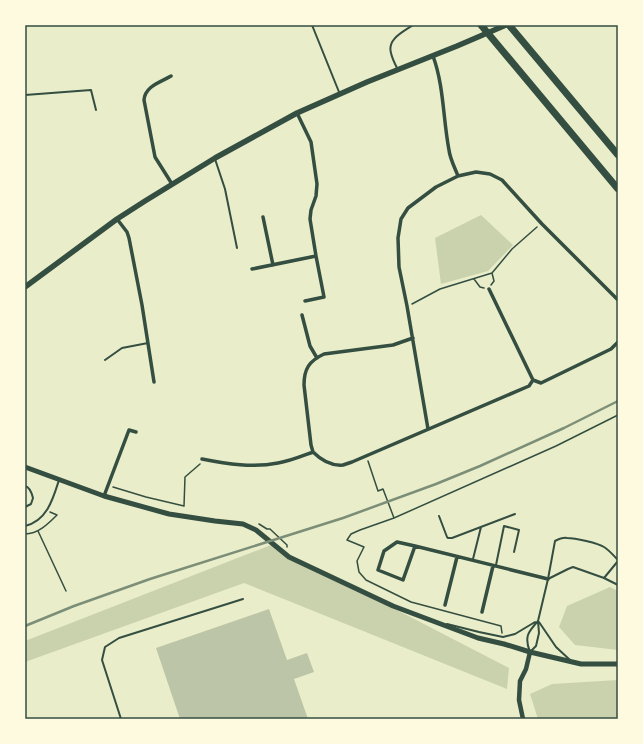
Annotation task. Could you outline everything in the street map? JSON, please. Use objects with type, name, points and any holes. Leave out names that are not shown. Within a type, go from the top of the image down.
[{"type":"highway","points":[[481,25],[618,189]]},
{"type":"highway","points":[[508,25],[618,155]]},
{"type":"main road","points":[[25,287],[117,219],[215,158],[297,113],[339,94],[508,25]]},
{"type":"main road","points":[[25,467],[104,496],[169,514],[243,524],[256,530],[289,557],[393,606],[478,638],[581,664],[618,664]]},
{"type":"street","points":[[433,56],[437,67],[449,152],[458,176]]},
{"type":"street","points":[[171,76],[149,88],[146,92],[144,100],[156,157],[172,184]]},
{"type":"street","points":[[297,113],[311,142],[314,162],[317,184],[316,196],[311,210],[310,219],[324,297],[306,301]]},
{"type":"street","points":[[428,429],[413,338],[399,267],[398,238],[401,219],[408,208],[436,187],[458,176],[476,172],[490,174],[502,180],[542,224],[618,300]]},
{"type":"street","points":[[262,217],[273,265]]},
{"type":"street","points":[[117,219],[127,232],[129,238],[142,305],[154,382]]},
{"type":"street","points":[[252,269],[316,256]]},
{"type":"street","points":[[489,289],[533,380],[540,383],[611,349],[618,342]]},
{"type":"street","points":[[302,315],[310,346],[317,358]]},
{"type":"street","points":[[413,338],[393,346],[324,354],[310,364],[306,371],[304,385],[311,446],[318,457],[329,463],[342,465],[352,462],[529,386],[533,380]]},
{"type":"street","points":[[104,496],[129,430],[136,432]]},
{"type":"street","points":[[202,459],[224,463],[262,465],[296,459],[314,452]]},
{"type":"street","points":[[415,546],[403,580],[378,570],[384,551],[398,542],[415,546],[473,561],[548,579]]},
{"type":"street","points":[[445,605],[457,557]]},
{"type":"street","points":[[482,612],[494,566]]},
{"type":"street","points":[[522,719],[519,700],[520,681],[526,669],[530,652]]},
{"type":"lane","points":[[312,25],[339,94]]},
{"type":"lane","points":[[397,70],[390,47],[396,36],[413,25]]},
{"type":"lane","points":[[25,95],[91,90],[96,110]]},
{"type":"lane","points":[[215,158],[225,189],[237,248]]},
{"type":"lane","points":[[105,360],[122,348],[148,343]]},
{"type":"lane","points":[[25,526],[41,519],[54,497],[59,479]]},
{"type":"lane","points":[[25,486],[31,492],[33,498],[31,504],[25,507]]},
{"type":"lane","points":[[439,516],[447,537],[452,538],[515,514]]},
{"type":"lane","points":[[494,566],[504,526],[519,530],[514,552]]},
{"type":"lane","points":[[473,561],[480,527]]},
{"type":"lane","points":[[538,621],[530,629],[526,643],[530,652],[536,646],[539,633],[538,621],[555,541],[566,537],[604,547],[618,561],[604,578]]},
{"type":"lane","points":[[548,579],[573,567],[604,578],[618,585]]},
{"type":"lane","points":[[121,719],[102,660],[105,647],[119,638],[243,599]]},
{"type":"lane","points":[[431,620],[503,637],[514,634],[538,621]]},
{"type":"lane","points":[[538,621],[556,647],[572,662]]},
{"type":"path","points":[[407,306],[440,289],[492,273],[512,249],[542,224]]},
{"type":"path","points":[[474,279],[480,287],[489,289],[494,281],[492,273]]},
{"type":"path","points":[[503,637],[501,626],[411,602],[366,580],[359,572],[357,562],[364,547],[347,540],[352,534],[360,530],[394,518],[556,446],[618,415]]},
{"type":"path","points":[[367,456],[378,491],[383,489],[394,518]]},
{"type":"path","points":[[108,486],[184,506],[185,476],[201,463],[202,459]]},
{"type":"path","points":[[25,534],[38,531],[57,515],[47,510]]},
{"type":"path","points":[[270,529],[287,545]]},
{"type":"path","points":[[38,531],[66,591]]},
{"type":"green space","points":[[481,215],[513,245],[488,271],[441,284],[435,238]]},
{"type":"green space","points":[[271,545],[509,668],[507,689],[244,583],[25,662],[25,641]]},
{"type":"green space","points":[[610,587],[618,591],[618,650],[575,645],[559,627],[567,606]]},
{"type":"green space","points":[[618,680],[618,719],[538,719],[530,694],[552,684]]},
{"type":"building","points":[[269,609],[287,660],[307,653],[314,672],[294,679],[308,719],[180,719],[156,648]]},
{"type":"railway","points":[[25,626],[74,606],[150,579],[343,518],[436,484],[564,428],[618,401]]}]
